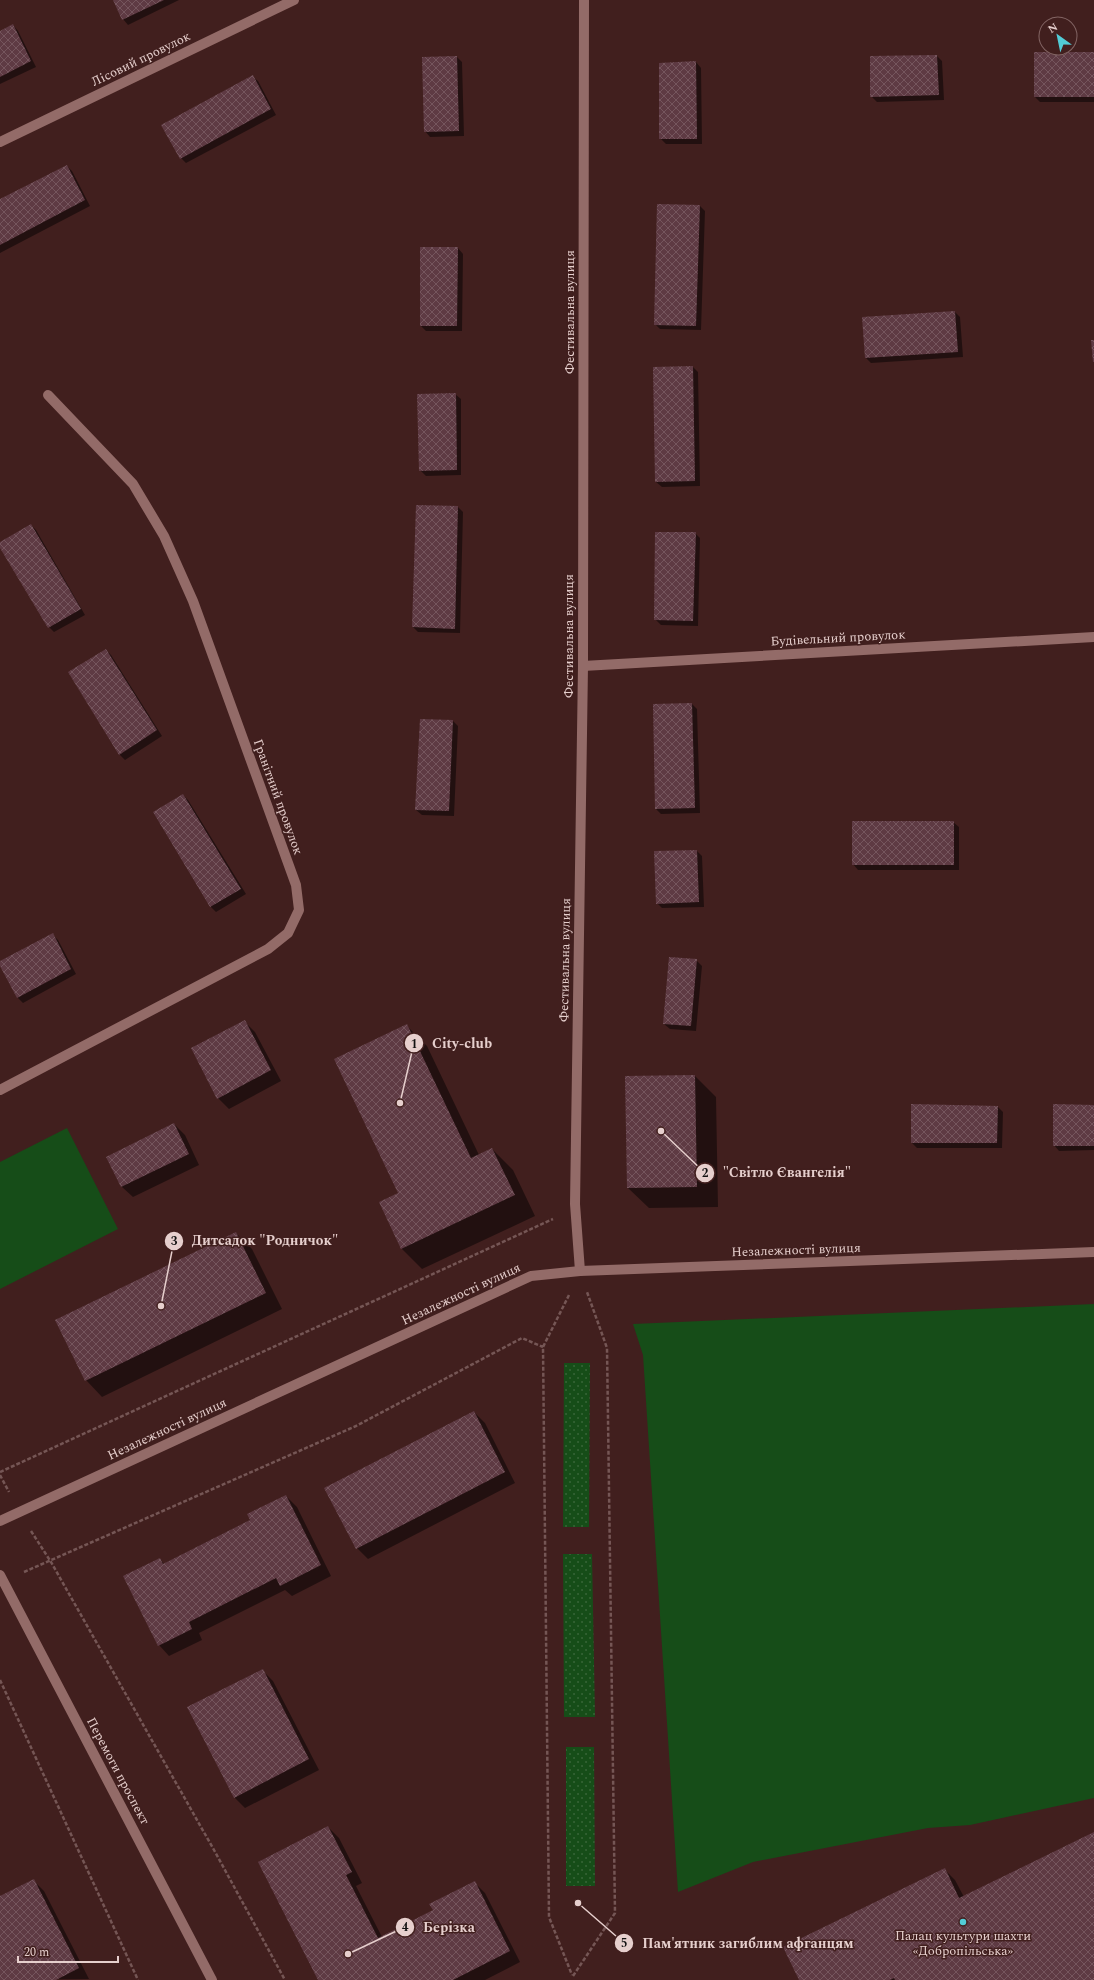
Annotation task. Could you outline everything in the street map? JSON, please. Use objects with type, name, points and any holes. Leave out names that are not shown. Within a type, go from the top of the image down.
[{"type":"street","name":"Лісовий провулок","points":[[0,142],[294,0]]},
{"type":"street","name":"Фестивальна вулиця","points":[[580,1271],[574,1204],[583,666],[584,0]]},
{"type":"street","name":"Гранітний провулок","points":[[0,1090],[268,949],[288,933],[299,910],[296,884],[193,601],[164,536],[133,484],[48,395]]},
{"type":"street","name":"Будівельний провулок","points":[[583,666],[1094,637]]},
{"type":"street","name":"Незалежності вулиця","points":[[0,1521],[531,1276],[580,1271],[1094,1252]]},
{"type":"street","name":"Перемоги проспект","points":[[2,1578],[212,1980]]},
{"type":"path","points":[[284,1980],[210,1844],[51,1562],[19,1512],[0,1474],[562,1214],[574,1204]]},
{"type":"path","points":[[580,1271],[607,1348],[615,1913],[572,1976],[549,1917],[543,1347],[580,1271]]},
{"type":"path","points":[[2,1578],[51,1562],[356,1426],[522,1338],[543,1347]]},
{"type":"path","points":[[0,1680],[138,1980]]},
{"type":"green space","points":[[67,1128],[118,1229],[0,1289],[0,1162]]},
{"type":"green space","points":[[1094,1304],[1094,1798],[970,1825],[928,1828],[753,1862],[678,1892],[643,1355],[633,1324]]},
{"type":"green space","points":[[564,1363],[590,1363],[589,1527],[563,1527]]},
{"type":"green space","points":[[563,1554],[592,1554],[595,1717],[564,1717]]},
{"type":"green space","points":[[566,1747],[594,1747],[595,1886],[566,1886]]},
{"type":"building","points":[[113,0],[164,0],[122,20]]},
{"type":"building","points":[[13,24],[31,61],[0,77],[0,31]]},
{"type":"building","points":[[1034,52],[1038,52],[1038,56],[1078,56],[1078,52],[1094,52],[1094,97],[1034,97]]},
{"type":"building","points":[[937,55],[939,95],[870,97],[870,56]]},
{"type":"building","points":[[457,56],[459,131],[424,132],[422,57]]},
{"type":"building","points":[[696,61],[697,139],[659,139],[659,63]]},
{"type":"building","points":[[253,75],[271,109],[180,159],[161,125]]},
{"type":"building","points":[[67,165],[85,200],[0,245],[0,199]]},
{"type":"building","points":[[657,204],[700,205],[696,326],[654,325]]},
{"type":"building","points":[[420,247],[458,247],[457,326],[420,326]]},
{"type":"building","points":[[955,311],[958,352],[865,358],[862,317]]},
{"type":"building","points":[[1091,340],[1094,340],[1094,362],[1093,362]]},
{"type":"building","points":[[693,366],[695,481],[655,482],[653,367]]},
{"type":"building","points":[[456,393],[457,470],[419,471],[417,394]]},
{"type":"building","points":[[416,505],[458,506],[455,629],[412,627]]},
{"type":"building","points":[[31,524],[81,609],[48,628],[0,548],[0,542]]},
{"type":"building","points":[[655,532],[696,532],[693,621],[654,620]]},
{"type":"building","points":[[106,649],[157,730],[119,755],[68,672]]},
{"type":"building","points":[[692,703],[695,808],[655,809],[653,704]]},
{"type":"building","points":[[420,719],[453,720],[449,811],[415,810]]},
{"type":"building","points":[[183,794],[241,889],[210,907],[153,812]]},
{"type":"building","points":[[852,821],[954,821],[954,865],[852,865]]},
{"type":"building","points":[[697,850],[699,902],[656,904],[654,851]]},
{"type":"building","points":[[53,933],[71,969],[17,998],[0,966],[0,961]]},
{"type":"building","points":[[669,957],[697,959],[691,1026],[663,1024]]},
{"type":"building","points":[[245,1020],[271,1070],[217,1099],[191,1048]]},
{"type":"building","points":[[407,1024],[471,1158],[492,1148],[515,1195],[401,1249],[379,1202],[398,1193],[334,1059]]},
{"type":"building","points":[[695,1075],[697,1187],[627,1188],[625,1076]]},
{"type":"building","points":[[911,1104],[998,1106],[997,1143],[911,1143]]},
{"type":"building","points":[[1053,1104],[1094,1105],[1094,1146],[1053,1146]]},
{"type":"building","points":[[174,1123],[189,1154],[121,1187],[106,1157]]},
{"type":"building","points":[[236,1232],[266,1293],[85,1381],[55,1320]]},
{"type":"building","points":[[474,1411],[505,1472],[356,1549],[324,1488]]},
{"type":"building","points":[[286,1495],[321,1565],[280,1586],[276,1578],[189,1622],[192,1629],[158,1646],[123,1576],[160,1558],[163,1564],[250,1520],[247,1514]]},
{"type":"building","points":[[263,1669],[309,1759],[234,1798],[187,1707]]},
{"type":"building","points":[[328,1826],[352,1872],[346,1875],[378,1938],[433,1910],[429,1904],[475,1881],[510,1951],[453,1980],[318,1980],[258,1862]]},
{"type":"building","name":"Палац культури шахти «Добропільська»","points":[[1094,1832],[1094,1980],[895,1980],[894,1978],[890,1980],[799,1980],[783,1947],[945,1868],[959,1898]]},
{"type":"building","points":[[34,1879],[79,1968],[56,1980],[0,1980],[0,1896]]},
{"type":"place","name":"City-club","points":[[400,1103]]},
{"type":"place","name":"\"Світло Євангелія\"","points":[[661,1131]]},
{"type":"place","name":"Дитсадок \"Родничок\"","points":[[161,1306]]},
{"type":"place","name":"Пам'ятник загиблим афганцям","points":[[578,1903]]},
{"type":"place","name":"Палац культури шахти «Добропільська»","points":[[963,1922]]},
{"type":"place","name":"Берізка","points":[[348,1954]]}]
